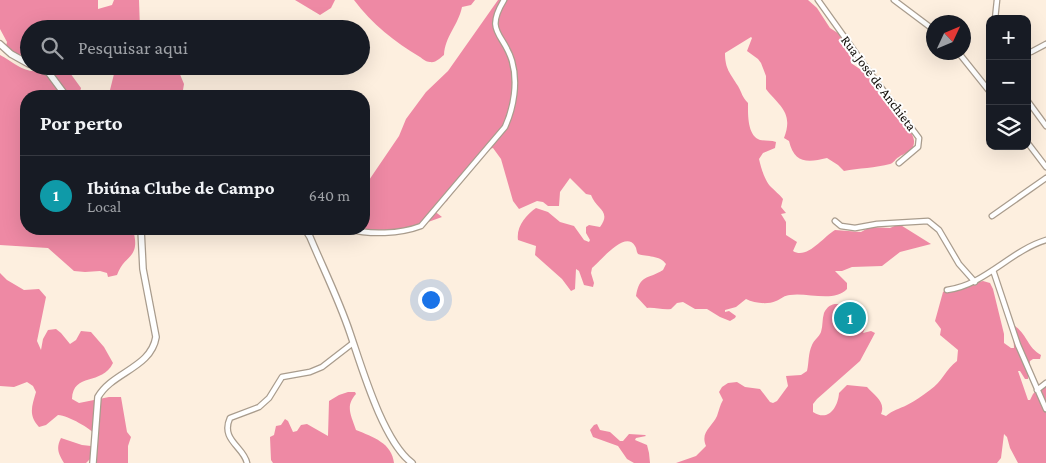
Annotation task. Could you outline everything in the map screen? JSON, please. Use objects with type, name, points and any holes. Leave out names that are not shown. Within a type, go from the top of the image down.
[{"type":"street","points":[[370,232],[413,229],[421,226],[505,127],[512,109],[514,93],[513,64],[496,26],[496,14],[504,0]]},
{"type":"street","name":"Rua José de Anchieta","points":[[818,0],[919,138],[918,147],[899,163]]},
{"type":"street","points":[[894,0],[926,24]]},
{"type":"street","points":[[995,15],[997,0]]},
{"type":"street","points":[[0,44],[20,59]]},
{"type":"street","points":[[1031,52],[1046,44]]},
{"type":"street","points":[[964,60],[986,87]]},
{"type":"street","points":[[50,75],[62,90]]},
{"type":"street","points":[[1031,105],[1046,126]]},
{"type":"street","points":[[1031,147],[1046,167]]},
{"type":"street","points":[[992,216],[1046,178]]},
{"type":"street","points":[[835,221],[841,226],[855,228],[877,224],[928,221],[939,230],[959,264],[975,282]]},
{"type":"street","points":[[93,463],[98,397],[108,384],[139,364],[151,352],[155,344],[156,337],[143,269],[141,235]]},
{"type":"street","points":[[308,235],[328,280],[393,442],[400,452],[412,463]]},
{"type":"street","points":[[946,290],[975,282],[1025,249],[1046,240]]},
{"type":"street","points":[[993,270],[1018,345],[1046,409]]},
{"type":"street","points":[[247,463],[246,458],[230,438],[228,430],[230,418],[259,407],[269,398],[282,376],[310,372],[322,367],[338,357],[353,343]]},
{"type":"street","points":[[1037,390],[1046,383]]},
{"type":"shaded area","points":[[0,0],[98,0],[98,9],[112,5],[114,0],[139,0],[140,20],[20,20],[20,58],[6,46],[7,42],[0,29]]},
{"type":"shaded area","points":[[295,0],[335,0],[331,8],[320,15]]},
{"type":"shaded area","points":[[354,0],[475,0],[471,5],[462,7],[447,42],[444,55],[438,60],[429,62],[393,39],[376,25]]},
{"type":"shaded area","points":[[498,0],[808,0],[817,8],[830,28],[847,39],[851,63],[873,78],[880,94],[897,111],[906,124],[913,136],[914,145],[911,150],[893,163],[844,171],[827,158],[813,161],[802,160],[794,154],[789,141],[784,138],[787,129],[786,116],[784,110],[766,89],[766,76],[761,63],[747,51],[752,38],[725,53],[728,71],[748,103],[750,129],[756,138],[760,140],[776,142],[775,148],[763,153],[759,159],[767,181],[783,199],[781,207],[786,213],[781,214],[786,222],[786,235],[797,242],[793,251],[798,253],[809,250],[835,230],[861,232],[870,227],[890,228],[899,224],[931,244],[900,252],[882,266],[852,267],[842,271],[835,271],[847,283],[847,289],[842,293],[828,296],[788,295],[765,303],[746,299],[736,307],[725,310],[725,312],[729,311],[736,316],[730,321],[707,309],[695,309],[683,302],[677,303],[671,309],[647,308],[636,296],[640,284],[645,278],[663,270],[666,264],[660,259],[638,254],[631,242],[619,244],[592,268],[593,287],[584,285],[579,271],[576,269],[575,289],[571,291],[562,279],[535,255],[536,246],[518,240],[519,230],[523,222],[536,208],[548,212],[560,222],[574,226],[584,240],[589,242],[586,227],[589,225],[600,227],[604,214],[591,195],[586,194],[570,178],[560,192],[559,206],[548,206],[543,202],[537,201],[519,209],[513,201],[501,159],[493,148],[482,151],[468,167],[447,201],[433,210],[442,217],[406,230],[370,231],[370,179],[399,136],[406,119],[426,92],[448,71]]},
{"type":"shaded area","points":[[0,55],[20,67],[20,75],[72,75],[81,88],[80,90],[20,90],[20,235],[134,235],[135,246],[134,251],[120,268],[117,275],[108,277],[107,273],[100,271],[74,271],[48,248],[0,245]]},
{"type":"shaded area","points":[[114,75],[180,75],[184,84],[183,90],[110,90]]},
{"type":"shaded area","points":[[0,273],[7,280],[24,290],[39,289],[46,297],[37,341],[41,350],[43,339],[48,330],[56,329],[70,344],[76,340],[81,331],[91,332],[104,347],[113,363],[102,375],[77,385],[72,399],[79,403],[109,397],[121,397],[127,432],[131,437],[128,446],[128,463],[94,463],[93,456],[86,463],[64,463],[58,450],[61,438],[91,446],[97,444],[97,436],[90,429],[79,423],[58,415],[46,425],[39,427],[32,414],[36,392],[33,386],[27,382],[14,387],[0,386]]},
{"type":"shaded area","points":[[983,281],[990,283],[993,289],[1004,334],[1004,343],[1014,348],[1013,329],[1015,326],[1036,352],[1041,355],[1040,359],[1030,361],[1028,379],[1025,379],[1020,371],[1018,371],[1028,400],[1046,380],[1046,463],[1018,463],[1004,434],[1001,458],[997,463],[676,463],[696,456],[706,446],[704,437],[717,416],[723,400],[719,392],[722,387],[728,383],[737,382],[745,387],[760,389],[770,402],[773,403],[777,401],[788,386],[786,376],[801,375],[807,371],[811,348],[821,332],[824,313],[833,304],[844,306],[866,319],[867,324],[863,333],[871,331],[875,333],[860,361],[817,399],[813,404],[813,412],[823,415],[831,412],[837,404],[839,393],[847,385],[867,387],[879,399],[882,406],[881,414],[886,416],[913,402],[934,387],[957,361],[958,350],[940,335],[941,329],[935,321],[943,292]]},
{"type":"shaded area","points":[[348,392],[355,392],[356,394],[350,407],[356,430],[375,438],[386,446],[390,450],[394,463],[273,463],[271,460],[270,437],[274,435],[276,426],[281,425],[285,419],[288,421],[293,432],[297,431],[301,425],[307,424],[328,436],[329,401]]},
{"type":"shaded area","points":[[597,424],[600,430],[610,432],[620,441],[623,441],[629,434],[645,435],[635,440],[647,445],[650,463],[634,463],[627,459],[618,446],[593,437],[590,430]]},
{"type":"place","name":"Ibiúna Clube de Campo","points":[[850,318]]}]
